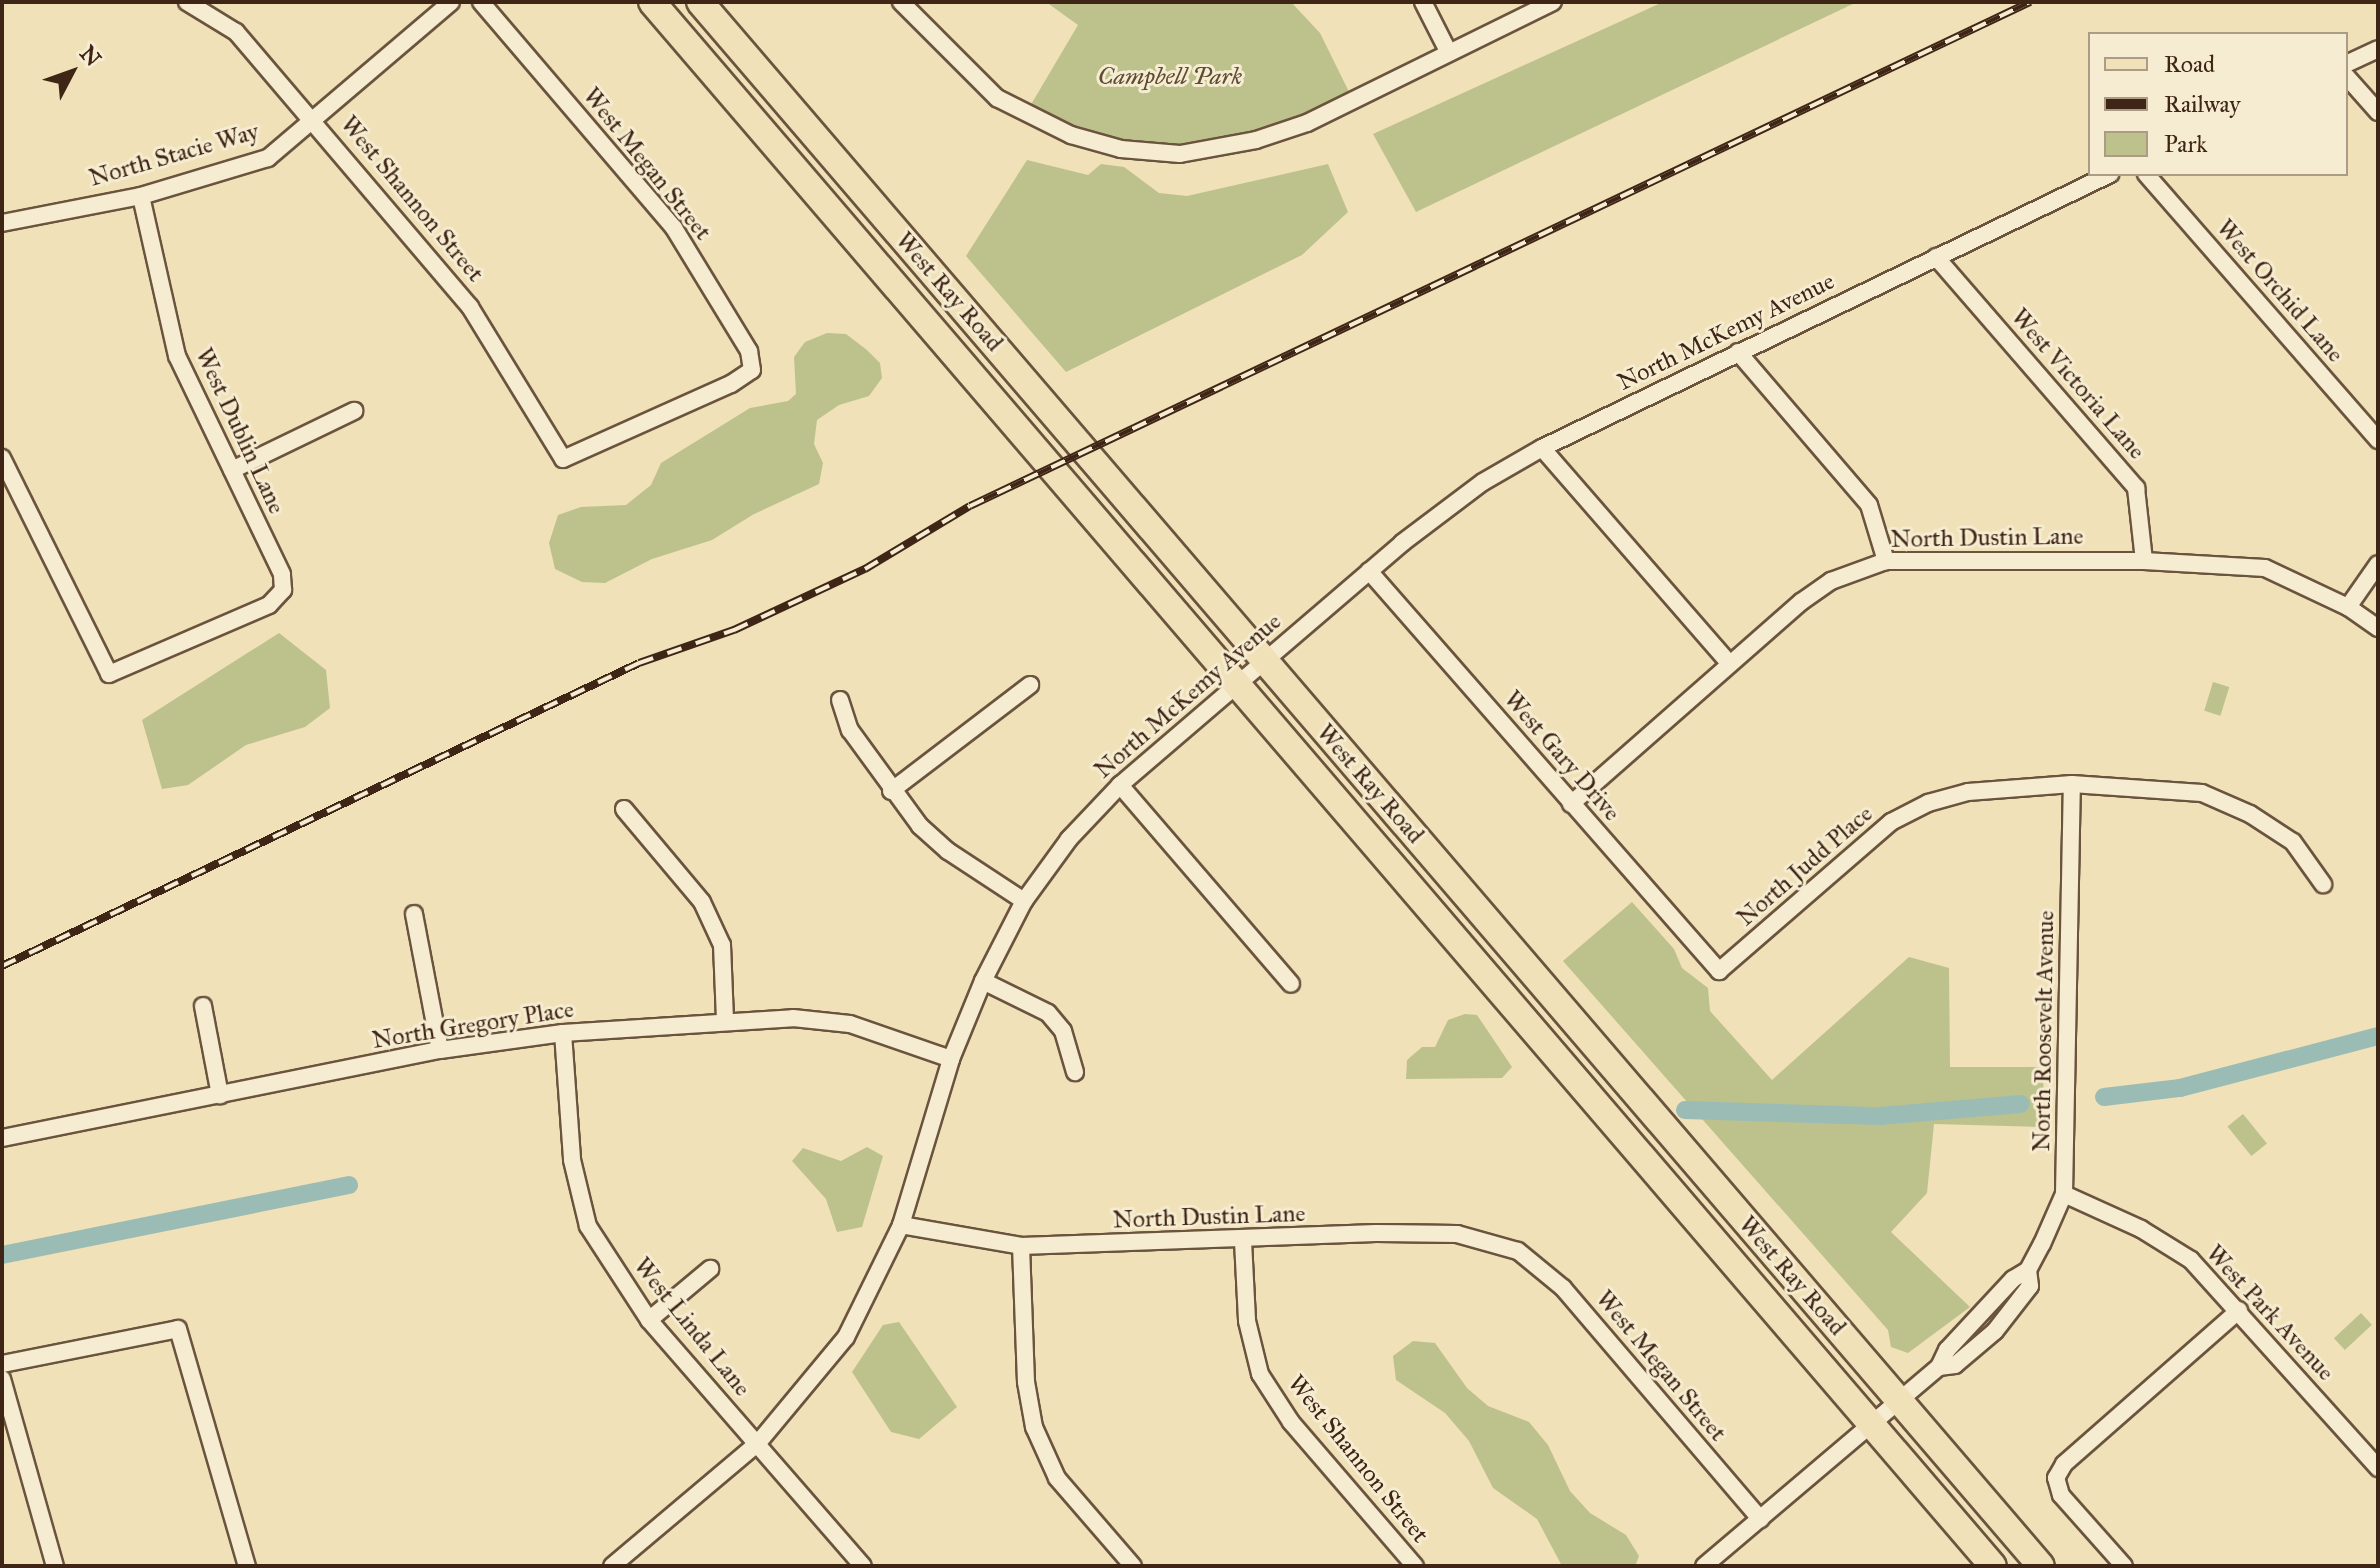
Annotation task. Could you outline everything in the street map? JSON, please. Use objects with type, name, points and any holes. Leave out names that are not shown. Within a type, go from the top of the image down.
[{"type":"main road","name":"West Ray Road","points":[[652,2],[1993,1566]]},
{"type":"main road","name":"West Ray Road","points":[[700,2],[2041,1566]]},
{"type":"street","name":"West Shannon Street","points":[[187,2],[236,32],[315,119],[470,307],[563,459]]},
{"type":"street","name":"North Stacie Way","points":[[2,223],[141,196],[268,158],[451,2]]},
{"type":"street","name":"West Megan Street","points":[[481,2],[674,228],[749,351],[752,370],[623,435],[563,459]]},
{"type":"street","points":[[901,2],[997,98],[1071,135],[1121,149],[1180,154],[1256,140],[1307,123],[1553,2]]},
{"type":"street","points":[[1423,2],[1448,51]]},
{"type":"street","points":[[2348,63],[2378,49]]},
{"type":"street","points":[[2348,78],[2378,112]]},
{"type":"street","name":"North McKemy Avenue","points":[[612,1566],[758,1443],[846,1337],[901,1225],[951,1059],[983,981],[1024,901],[1069,839],[1120,785],[1448,507],[1542,448],[2106,176]]},
{"type":"street","name":"West Orchid Lane","points":[[2148,176],[2378,440]]},
{"type":"street","name":"West Dublin Lane","points":[[2,458],[109,674],[269,605],[283,590],[282,574],[177,356],[141,196]]},
{"type":"street","name":"West Victoria Lane","points":[[1936,257],[2136,488],[2144,561]]},
{"type":"street","points":[[1738,352],[1869,505],[1886,561]]},
{"type":"street","points":[[232,470],[354,411]]},
{"type":"street","points":[[1542,448],[1730,664]]},
{"type":"street","name":"North Dustin Lane","points":[[1571,804],[1730,664],[1831,581],[1886,561],[2144,561],[2265,568],[2348,607],[2378,628]]},
{"type":"street","points":[[2348,607],[2378,564]]},
{"type":"street","name":"West Gary Drive","points":[[1369,571],[1719,971]]},
{"type":"street","points":[[891,791],[1030,685]]},
{"type":"street","points":[[840,700],[850,730],[891,791],[948,851],[1024,901]]},
{"type":"street","name":"North Roosevelt Avenue","points":[[1704,1566],[1939,1367],[1947,1350],[2013,1279],[2028,1270],[2064,1194],[2072,784]]},
{"type":"street","name":"North Judd Place","points":[[1719,971],[1891,822],[1928,803],[1968,792],[2072,784],[2202,793],[2250,814],[2293,842],[2323,884]]},
{"type":"street","points":[[1120,785],[1291,984]]},
{"type":"street","points":[[624,809],[702,902],[722,945],[725,1021]]},
{"type":"street","points":[[414,914],[440,1050]]},
{"type":"street","points":[[983,981],[1048,1013],[1063,1031],[1075,1072]]},
{"type":"street","points":[[203,1006],[220,1095]]},
{"type":"street","name":"North Gregory Place","points":[[2,1138],[440,1050],[563,1033],[793,1018],[850,1024],[951,1059]]},
{"type":"street","name":"West Linda Lane","points":[[563,1033],[572,1160],[588,1226],[649,1320],[863,1566]]},
{"type":"street","name":"West Park Avenue","points":[[2064,1194],[2141,1229],[2191,1260],[2378,1468]]},
{"type":"street","name":"North Dustin Lane","points":[[901,1225],[1021,1246],[1457,1234],[1518,1251]]},
{"type":"street","name":"West Shannon Street","points":[[1243,1241],[1247,1321],[1260,1374],[1291,1422],[1415,1566]]},
{"type":"street","points":[[1021,1246],[1026,1382],[1034,1427],[1057,1478],[1133,1566]]},
{"type":"street","name":"West Megan Street","points":[[1518,1251],[1563,1288],[1760,1519]]},
{"type":"street","points":[[649,1320],[710,1269]]},
{"type":"street","points":[[2124,1566],[2061,1495],[2056,1478],[2064,1464],[2239,1310]]},
{"type":"street","points":[[2,1364],[178,1329],[247,1566]]},
{"type":"street","points":[[2,1379],[55,1566]]},
{"type":"green space","name":"Campbell Park","points":[[1046,2],[1291,2],[1320,33],[1352,98],[1307,123],[1180,154],[1121,149],[1026,113],[1078,25]]},
{"type":"green space","points":[[1663,2],[1857,2],[1416,212],[1373,134]]},
{"type":"green space","points":[[1027,160],[1088,175],[1101,164],[1124,167],[1159,193],[1187,196],[1328,164],[1348,212],[1302,255],[1066,372],[966,256]]},
{"type":"green space","points":[[827,333],[846,334],[867,350],[880,363],[882,378],[869,396],[839,405],[817,420],[814,444],[823,463],[819,484],[754,514],[712,540],[652,559],[605,583],[582,582],[555,569],[549,543],[558,515],[581,507],[626,505],[651,485],[661,463],[750,408],[788,401],[796,394],[794,357],[805,342]]},
{"type":"green space","points":[[279,633],[326,670],[330,708],[305,727],[246,745],[188,785],[162,789],[142,720]]},
{"type":"green space","points":[[2213,682],[2229,687],[2220,716],[2204,711]]},
{"type":"green space","points":[[1632,902],[1674,949],[1682,968],[1708,988],[1710,1011],[1772,1080],[1909,957],[1949,968],[1950,1067],[2044,1067],[2042,1127],[1934,1124],[1927,1193],[1891,1232],[1970,1307],[1908,1353],[1891,1347],[1888,1330],[1563,961]]},
{"type":"green space","points":[[1465,1014],[1477,1015],[1512,1067],[1502,1078],[1406,1079],[1407,1060],[1422,1047],[1435,1047],[1448,1020]]},
{"type":"green space","points":[[2243,1114],[2267,1144],[2251,1156],[2227,1127]]},
{"type":"green space","points":[[867,1147],[883,1156],[862,1227],[837,1232],[826,1199],[792,1161],[803,1148],[841,1161]]},
{"type":"green space","points":[[2361,1313],[2372,1325],[2345,1350],[2334,1338]]},
{"type":"green space","points":[[899,1322],[957,1407],[919,1439],[891,1432],[852,1372],[883,1325]]},
{"type":"green space","points":[[1413,1341],[1435,1343],[1467,1388],[1488,1406],[1529,1422],[1548,1445],[1570,1491],[1590,1513],[1626,1535],[1639,1556],[1635,1566],[1562,1566],[1537,1519],[1493,1488],[1469,1441],[1445,1413],[1396,1380],[1393,1356]]},
{"type":"waterway","points":[[2104,1097],[2180,1088],[2378,1036]]},
{"type":"waterway","points":[[1685,1110],[1880,1116],[2020,1104]]},
{"type":"waterway","points":[[2,1255],[349,1185]]},
{"type":"railway","points":[[2,966],[639,663],[734,630],[865,569],[970,506],[2030,2]]}]
